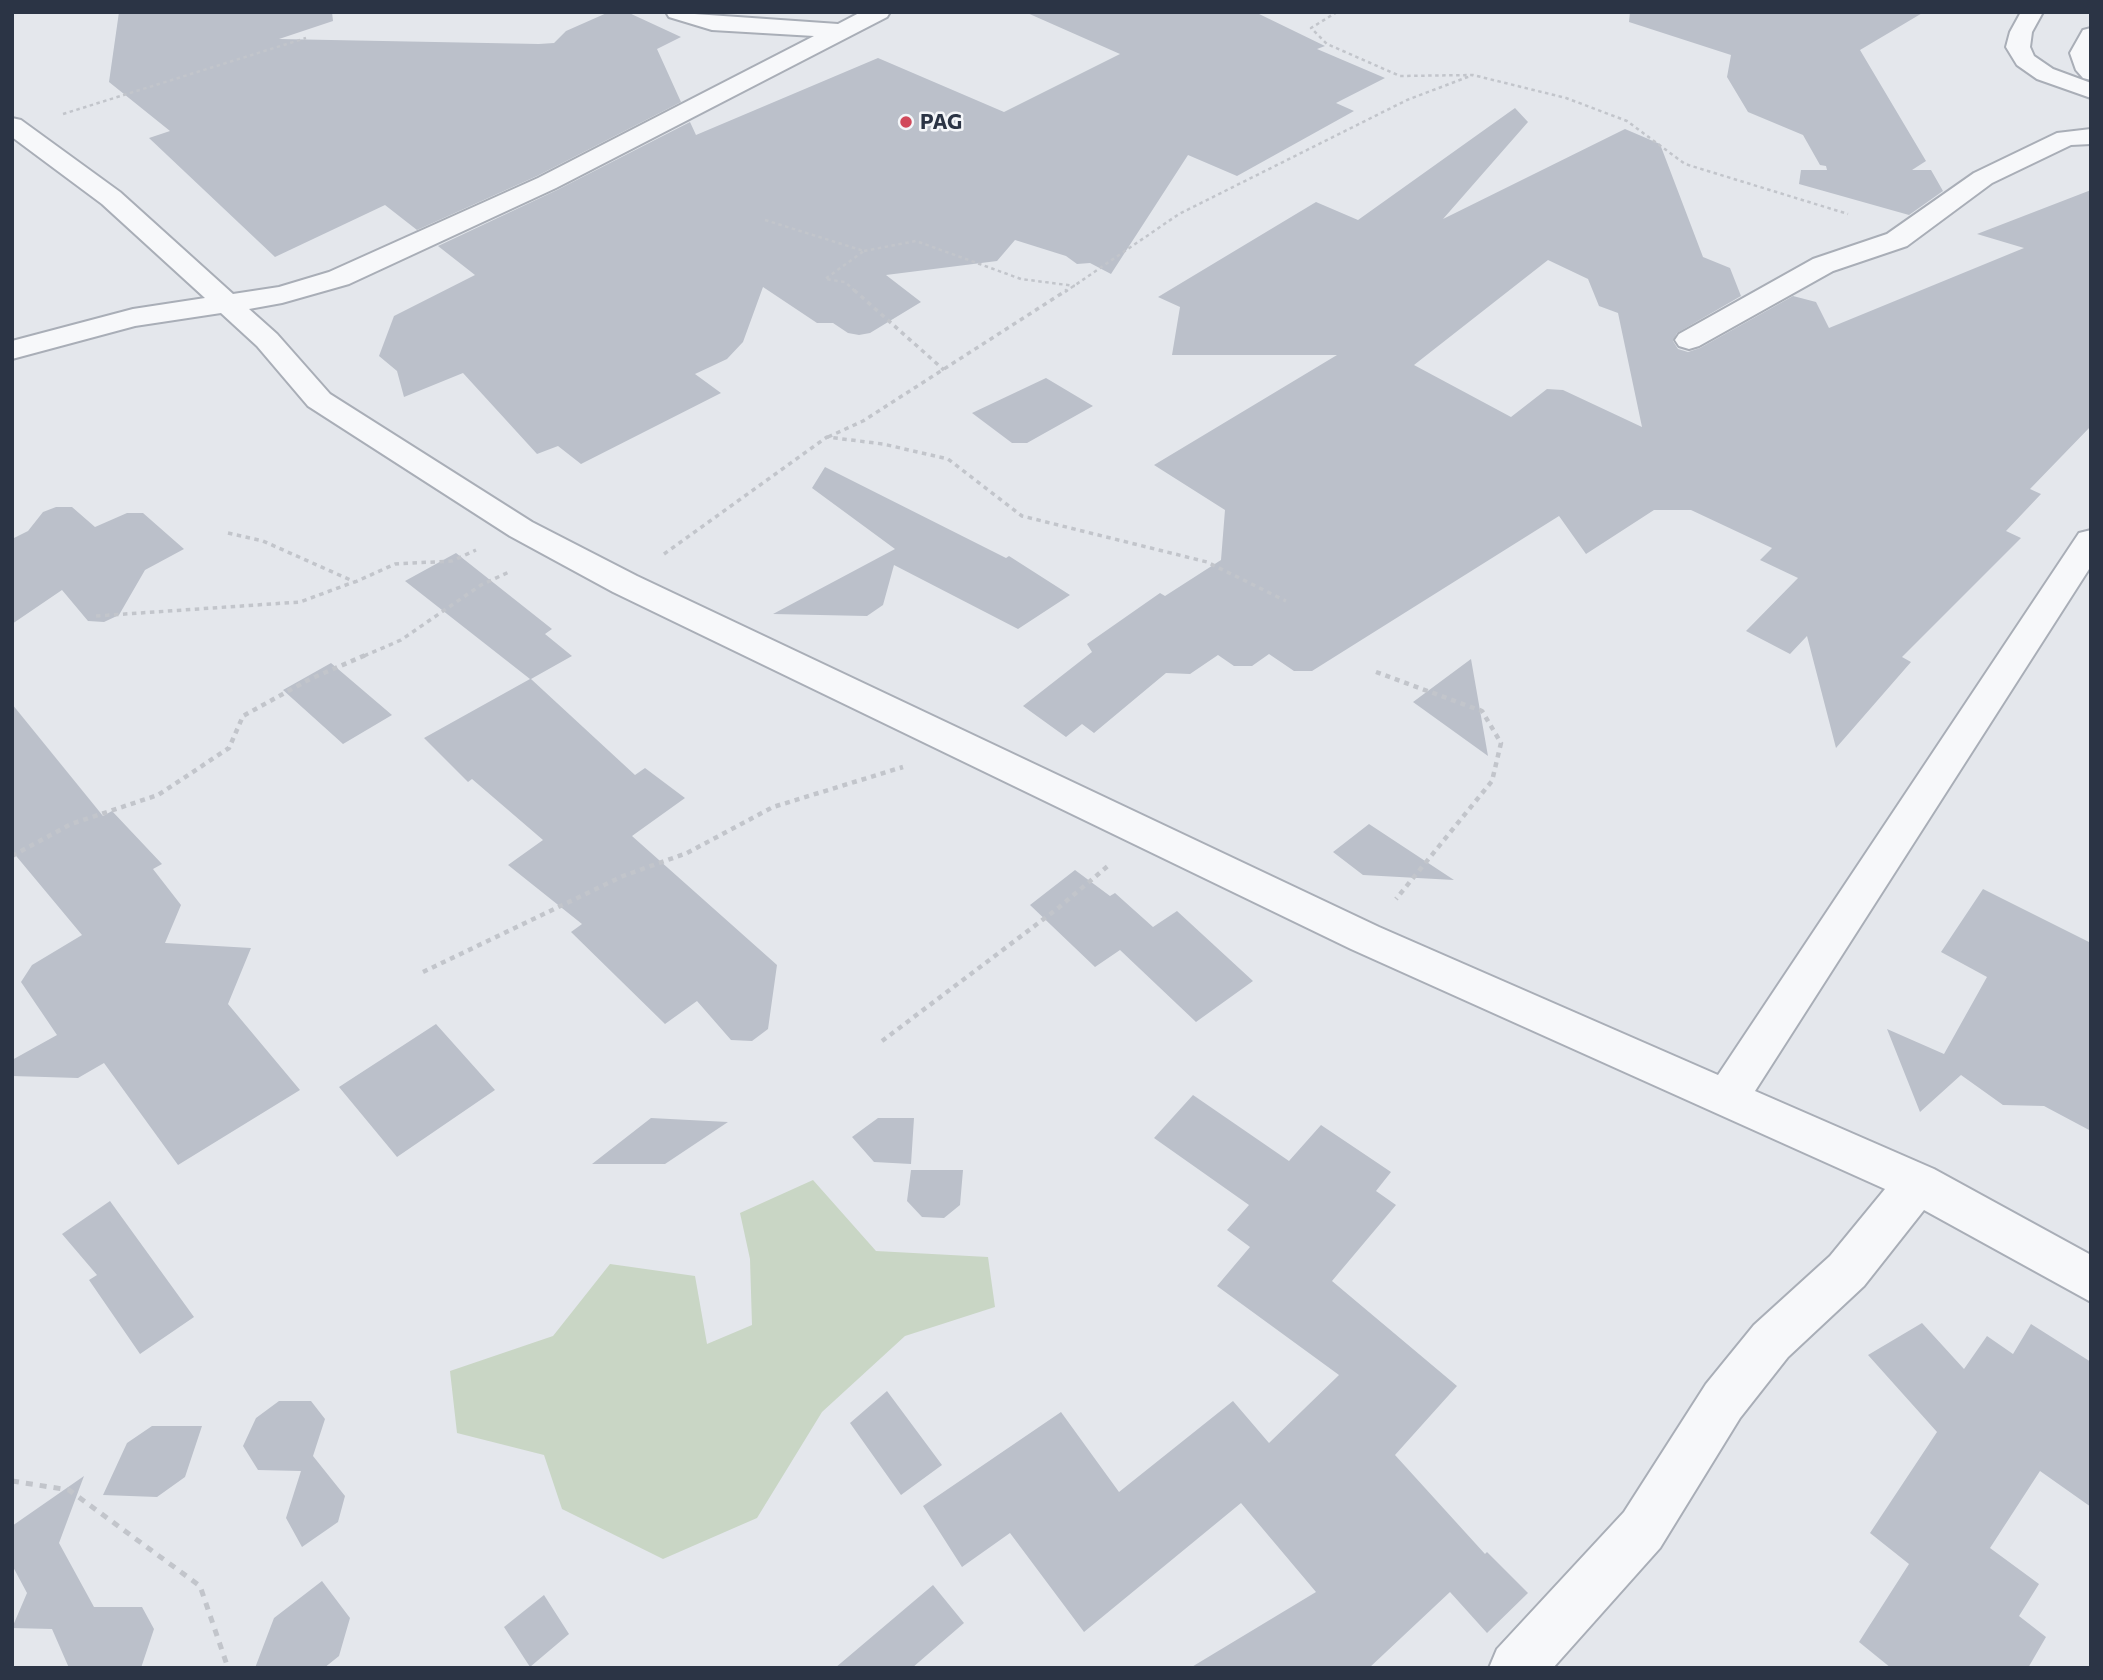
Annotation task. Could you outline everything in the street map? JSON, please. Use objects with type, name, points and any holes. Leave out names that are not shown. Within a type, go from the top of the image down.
[{"type":"street","points":[[677,12],[712,23],[841,31]]},
{"type":"street","points":[[12,350],[133,318],[282,296],[339,278],[547,183],[879,12]]},
{"type":"street","points":[[2032,12],[2021,32],[2018,47],[2025,60],[2045,74],[2091,91]]},
{"type":"street","points":[[2091,35],[2082,53],[2084,65],[2091,73]]},
{"type":"street","points":[[16,127],[111,198],[267,341],[319,400],[521,529],[625,584],[1144,835],[1365,938],[1918,1183],[2091,1280]]},
{"type":"street","points":[[1689,340],[1823,265],[1896,240],[1983,178],[2066,138],[2091,136]]},
{"type":"street","points":[[1727,1098],[2091,540]]},
{"type":"street","points":[[1516,1668],[1643,1530],[1723,1401],[1770,1341],[1847,1270],[1918,1183]]},
{"type":"path","points":[[1336,12],[1311,28],[1327,44],[1400,76],[1473,75],[1566,99],[1627,121],[1685,164],[1852,215],[1896,240]]},
{"type":"path","points":[[16,127],[306,38]]},
{"type":"path","points":[[625,584],[827,437],[863,421],[944,370],[1076,286],[1179,214],[1407,100],[1473,75]]},
{"type":"path","points":[[765,220],[864,251]]},
{"type":"path","points":[[944,370],[845,282],[825,279],[864,251],[916,241],[1021,279],[1076,286]]},
{"type":"path","points":[[827,437],[883,444],[948,459],[1022,516],[1208,562],[1286,601]]},
{"type":"path","points":[[96,616],[300,603],[395,564],[452,561],[521,529]]},
{"type":"path","points":[[228,533],[263,541],[355,582]]},
{"type":"path","points":[[12,856],[71,824],[158,795],[229,748],[243,716],[310,679],[401,640],[481,585],[562,550]]},
{"type":"path","points":[[1365,938],[1492,780],[1501,743],[1482,711],[1376,672]]},
{"type":"path","points":[[423,972],[623,876],[687,853],[773,807],[904,766],[959,744]]},
{"type":"path","points":[[882,1041],[1057,909],[1144,835]]},
{"type":"path","points":[[12,1481],[69,1490],[200,1586],[228,1668]]},
{"type":"green space","points":[[813,1180],[876,1251],[988,1257],[995,1307],[905,1336],[822,1412],[757,1518],[663,1559],[562,1509],[544,1455],[457,1433],[450,1371],[553,1336],[610,1264],[695,1276],[707,1344],[752,1325],[750,1259],[740,1213]]},
{"type":"building","points":[[119,12],[332,12],[333,21],[279,39],[539,44],[554,43],[566,31],[609,12],[627,12],[681,37],[657,49],[681,102],[537,176],[417,230],[385,205],[275,257],[149,138],[170,131],[109,82]]},
{"type":"building","points":[[1025,12],[1255,12],[1325,46],[1317,49],[1385,78],[1336,103],[1354,111],[1237,176],[1188,155],[1111,274],[1090,263],[1077,264],[1066,256],[1015,240],[997,261],[886,275],[921,302],[870,333],[859,335],[848,333],[833,323],[817,323],[763,287],[743,342],[727,359],[695,374],[721,393],[581,464],[558,446],[537,454],[463,373],[404,397],[397,371],[379,356],[394,316],[475,275],[438,246],[557,190],[690,122],[696,135],[878,58],[1004,112],[1120,54]]},
{"type":"building","points":[[1630,12],[1924,12],[1860,50],[1926,161],[1912,170],[1931,170],[1943,191],[1909,215],[1799,184],[1801,170],[1827,170],[1826,166],[1820,165],[1803,135],[1748,112],[1727,77],[1731,55],[1629,22]]},
{"type":"building","points":[[1515,108],[1528,122],[1443,219],[1625,129],[1660,144],[1703,257],[1730,268],[1741,296],[1677,333],[1673,341],[1678,349],[1688,352],[1700,348],[1793,296],[1816,302],[1829,328],[2024,248],[1977,234],[2091,190],[2091,426],[2030,489],[2041,494],[2006,531],[2021,538],[1902,657],[1911,662],[1836,748],[1807,636],[1790,654],[1746,631],[1798,578],[1760,560],[1772,548],[1691,510],[1654,510],[1586,554],[1559,516],[1312,671],[1294,671],[1269,654],[1252,666],[1234,666],[1218,655],[1190,674],[1166,673],[1094,733],[1082,724],[1066,737],[1023,706],[1092,652],[1087,644],[1160,593],[1165,596],[1221,560],[1225,510],[1154,465],[1337,355],[1172,355],[1180,307],[1158,297],[1316,202],[1358,220]],"holes":[[[1548,260],[1588,279],[1599,306],[1618,313],[1642,427],[1563,390],[1547,389],[1511,417],[1414,365]]]},
{"type":"building","points":[[1046,378],[1093,406],[1027,443],[1012,443],[972,413]]},
{"type":"building","points":[[825,467],[1006,558],[1009,556],[1070,595],[1018,629],[894,565],[883,605],[867,616],[773,614],[895,549],[812,488]]},
{"type":"building","points":[[56,507],[72,507],[95,527],[127,513],[143,513],[184,549],[145,570],[119,615],[104,622],[88,621],[62,590],[12,624],[12,539],[28,531],[43,512]]},
{"type":"building","points":[[456,553],[552,629],[545,634],[572,656],[531,679],[635,775],[645,768],[685,798],[632,836],[777,965],[768,1029],[752,1041],[731,1040],[697,1001],[665,1024],[571,932],[582,924],[508,865],[543,840],[472,779],[468,782],[424,738],[530,679],[405,581]]},
{"type":"building","points":[[1471,659],[1488,756],[1413,702]]},
{"type":"building","points":[[331,663],[392,715],[343,744],[283,690]]},
{"type":"building","points":[[12,704],[103,816],[112,811],[162,864],[153,869],[181,905],[165,943],[251,948],[228,1004],[300,1090],[178,1165],[104,1063],[78,1078],[12,1076],[12,1060],[57,1035],[21,982],[32,965],[82,935],[12,851]]},
{"type":"building","points":[[1369,824],[1454,880],[1363,875],[1333,852]]},
{"type":"building","points":[[1075,870],[1110,896],[1115,893],[1153,927],[1177,911],[1253,981],[1196,1022],[1120,950],[1095,967],[1030,905]]},
{"type":"building","points":[[1983,889],[2091,943],[2091,1131],[2044,1106],[2003,1105],[1961,1075],[1920,1112],[1887,1029],[1944,1054],[1987,977],[1941,952]]},
{"type":"building","points":[[436,1024],[495,1090],[397,1157],[339,1087]]},
{"type":"building","points":[[1193,1095],[1289,1161],[1321,1125],[1391,1172],[1376,1191],[1396,1205],[1332,1281],[1457,1386],[1395,1455],[1485,1554],[1487,1552],[1528,1593],[1487,1633],[1450,1592],[1369,1668],[1190,1668],[1316,1592],[1241,1503],[1084,1632],[1010,1533],[962,1567],[923,1506],[1061,1412],[1119,1492],[1233,1401],[1269,1443],[1339,1375],[1217,1286],[1250,1247],[1227,1230],[1249,1205],[1154,1138]]},
{"type":"building","points":[[651,1118],[728,1122],[665,1164],[592,1164]]},
{"type":"building","points":[[878,1118],[914,1118],[911,1164],[874,1162],[852,1137]]},
{"type":"building","points":[[911,1170],[963,1170],[960,1205],[944,1218],[922,1217],[907,1201]]},
{"type":"building","points":[[110,1201],[194,1317],[140,1354],[89,1280],[97,1275],[62,1234]]},
{"type":"building","points":[[1922,1323],[1964,1369],[1987,1336],[2013,1354],[2031,1324],[2091,1362],[2091,1507],[2040,1471],[1990,1548],[2039,1584],[2019,1616],[2046,1637],[2028,1668],[1891,1668],[1859,1642],[1909,1564],[1870,1533],[1937,1432],[1868,1355]]},
{"type":"building","points":[[887,1391],[942,1465],[901,1495],[850,1423]]},
{"type":"building","points":[[279,1401],[311,1401],[325,1419],[313,1456],[345,1496],[338,1522],[302,1547],[286,1518],[301,1471],[258,1470],[243,1446],[256,1418]]},
{"type":"building","points":[[152,1426],[202,1426],[185,1477],[157,1497],[103,1495],[127,1443]]},
{"type":"building","points":[[84,1476],[59,1543],[94,1607],[142,1607],[154,1629],[141,1668],[69,1668],[52,1629],[12,1628],[27,1593],[12,1565],[12,1526]]},
{"type":"building","points":[[322,1581],[350,1618],[339,1656],[324,1668],[255,1668],[274,1618]]},
{"type":"building","points":[[933,1585],[964,1623],[912,1668],[835,1668]]},
{"type":"building","points":[[544,1595],[569,1634],[530,1667],[504,1627]]},
{"type":"place","name":"PAG","points":[[906,122]]}]
